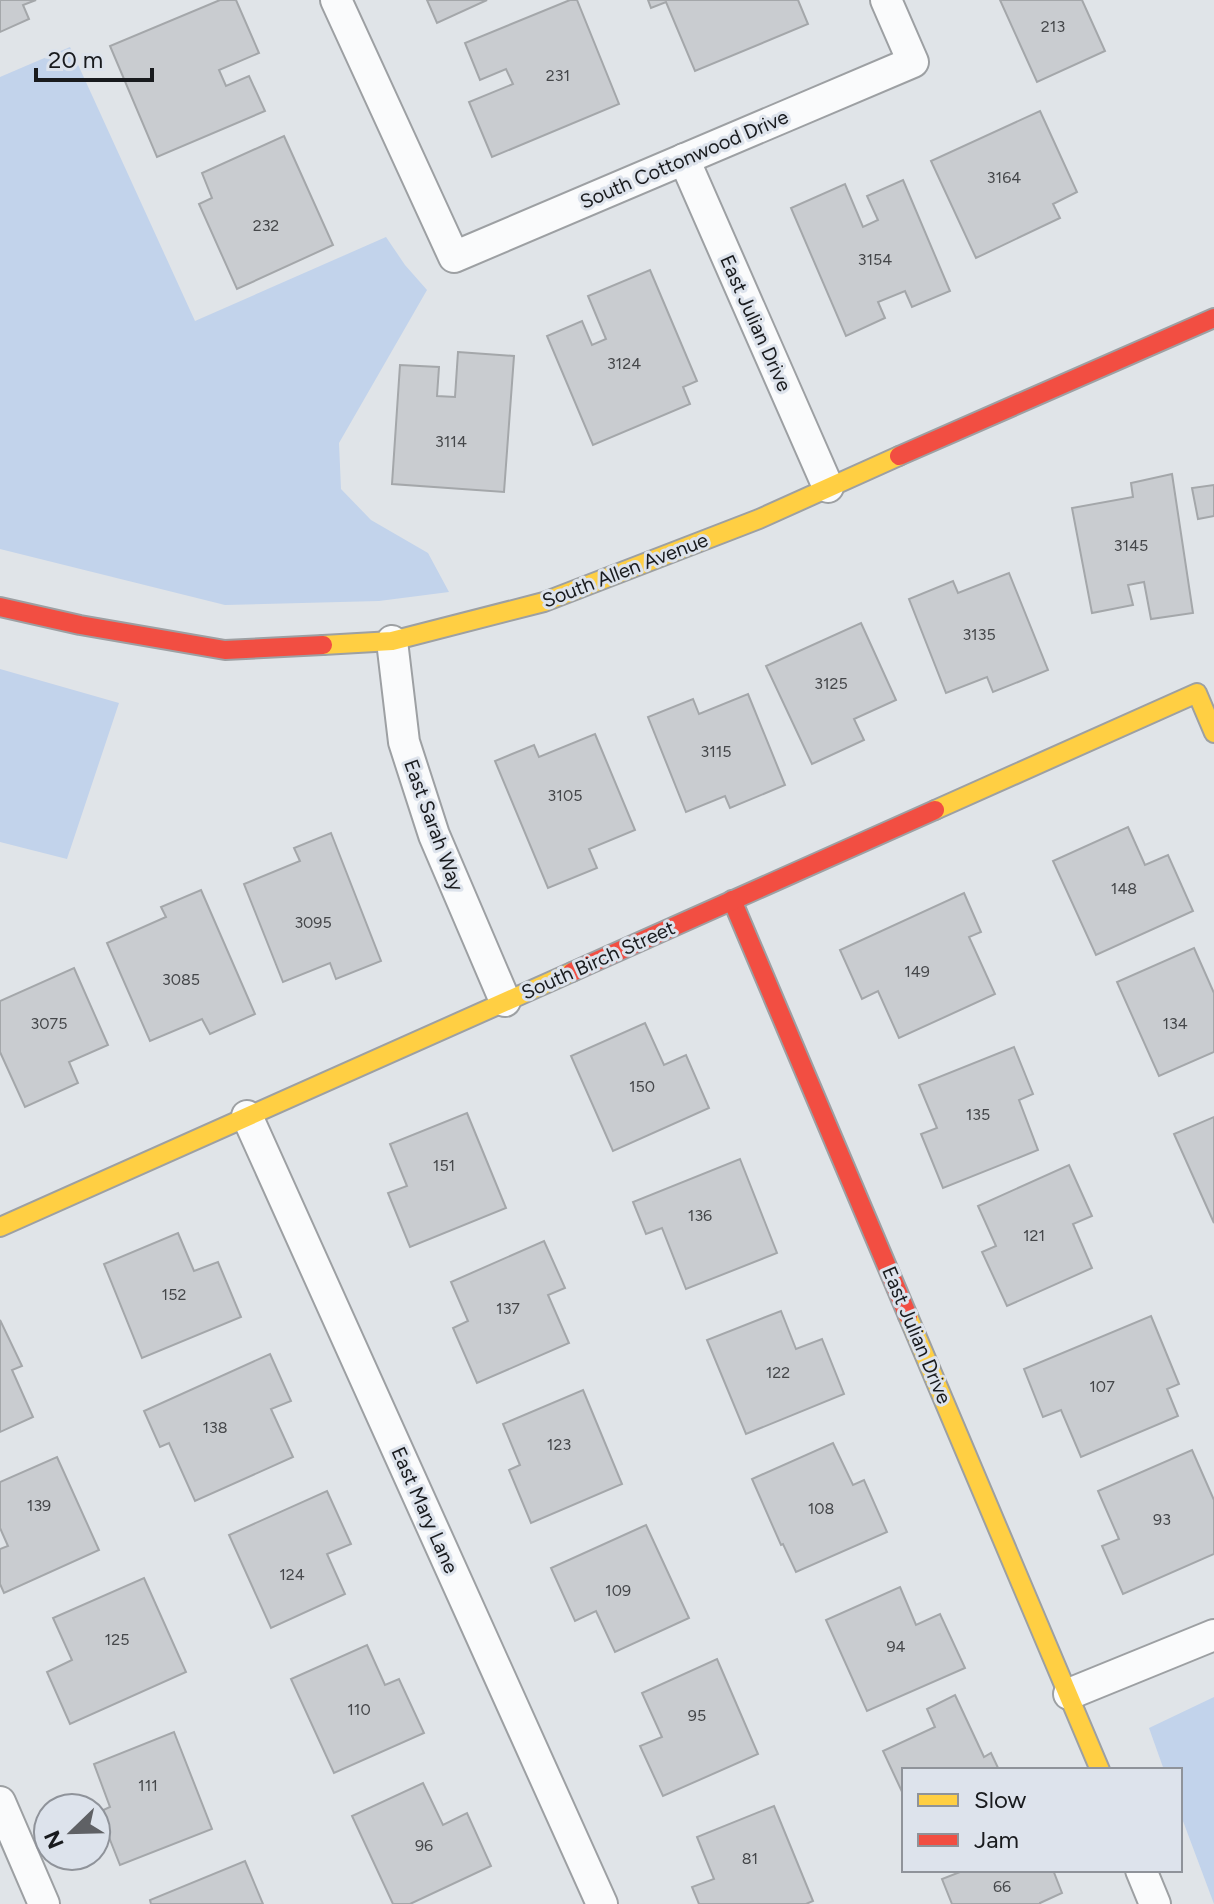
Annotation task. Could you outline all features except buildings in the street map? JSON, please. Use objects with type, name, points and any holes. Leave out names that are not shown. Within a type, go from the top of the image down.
[{"type":"street","name":"South Cottonwood Drive","points":[[336,0],[454,257],[913,62],[886,0]]},
{"type":"street","name":"East Julian Drive","points":[[684,159],[828,487]]},
{"type":"street","name":"South Allen Avenue","points":[[0,607],[80,625],[225,650],[392,641],[544,602],[759,519],[1214,318]]},
{"type":"street","name":"East Sarah Way","points":[[392,641],[404,742],[434,835],[505,1001]]},
{"type":"street","name":"South Birch Street","points":[[0,1227],[1197,693],[1214,733]]},
{"type":"street","name":"East Julian Drive","points":[[732,900],[1099,1768]]},
{"type":"street","name":"East Mary Lane","points":[[247,1116],[602,1904]]},
{"type":"street","points":[[1069,1694],[1214,1635]]},
{"type":"street","points":[[0,1802],[44,1904]]},
{"type":"street","points":[[1142,1872],[1155,1904]]},
{"type":"shaded area","points":[[70,47],[195,321],[386,237],[427,290],[339,443],[341,489],[371,520],[428,553],[449,592],[379,601],[225,605],[0,549],[0,77]]},
{"type":"shaded area","points":[[0,669],[119,703],[67,859],[0,842]]},
{"type":"shaded area","points":[[1214,1697],[1214,1904],[1182,1818],[1182,1768],[1163,1768],[1149,1728]]},
{"type":"traffic: slow","points":[[323,645],[392,641],[544,602],[759,519],[899,456]]},
{"type":"traffic: slow","points":[[935,810],[1197,693],[1214,733]]},
{"type":"traffic: slow","points":[[0,1227],[572,972]]},
{"type":"traffic: slow","points":[[908,1316],[1099,1768]]},
{"type":"traffic: jam","points":[[899,456],[1214,318]]},
{"type":"traffic: jam","points":[[0,607],[80,625],[225,650],[323,645]]},
{"type":"traffic: jam","points":[[572,972],[935,810]]},
{"type":"traffic: jam","points":[[732,900],[908,1316]]}]
